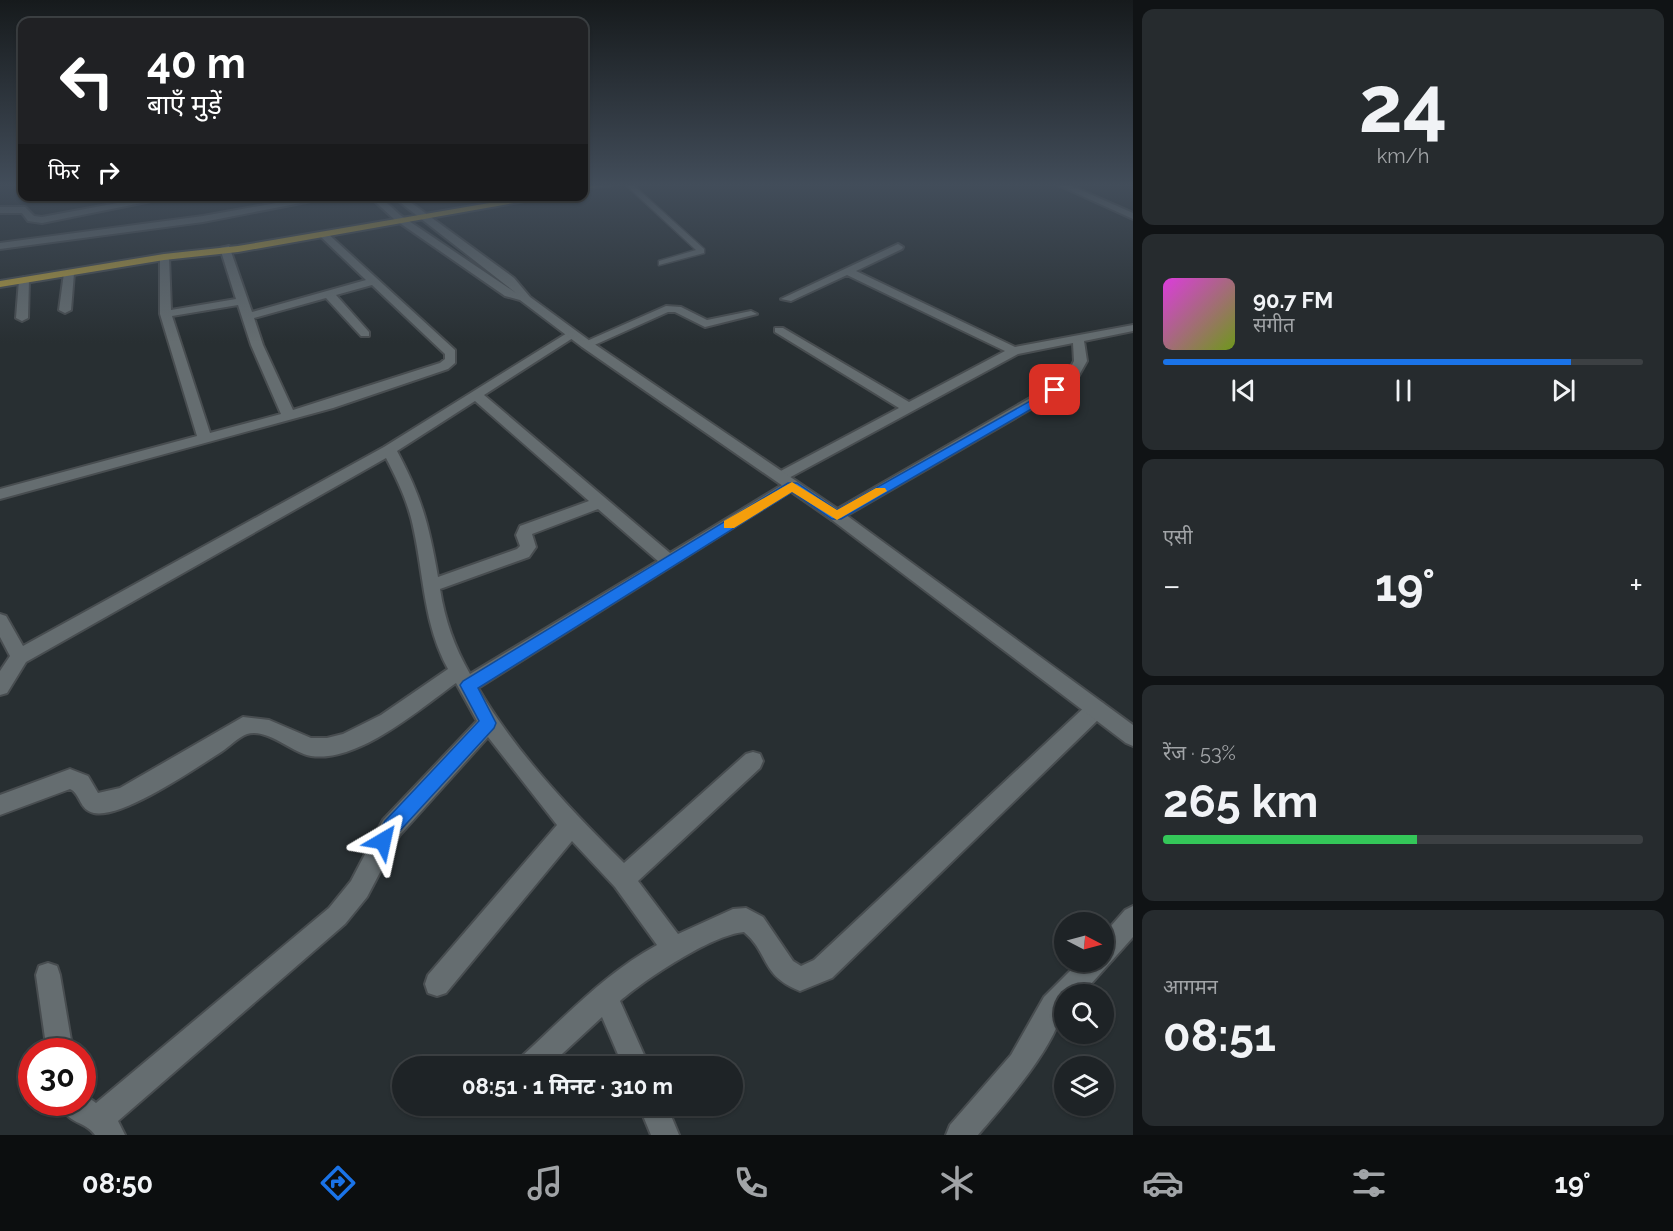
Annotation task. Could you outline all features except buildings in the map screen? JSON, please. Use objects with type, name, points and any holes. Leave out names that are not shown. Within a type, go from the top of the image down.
[{"type":"highway","points":[[227,248],[235,243],[276,237]]},
{"type":"highway","points":[[0,284],[306,237]]},
{"type":"street","points":[[0,246],[67,237]]},
{"type":"street","points":[[0,494],[289,416],[444,366],[451,360],[451,353],[326,237]]},
{"type":"street","points":[[426,237],[509,294],[524,298],[586,344],[837,516],[1133,737]]},
{"type":"street","points":[[450,237],[510,280],[524,294],[524,298]]},
{"type":"street","points":[[227,248],[257,345],[289,416]]},
{"type":"street","points":[[787,299],[898,248]]},
{"type":"street","points":[[164,257],[166,314],[205,438]]},
{"type":"street","points":[[849,272],[1014,351]]},
{"type":"street","points":[[65,310],[69,273]]},
{"type":"street","points":[[21,318],[24,280]]},
{"type":"street","points":[[249,316],[374,281]]},
{"type":"street","points":[[329,294],[365,334]]},
{"type":"street","points":[[166,314],[243,301]]},
{"type":"street","points":[[586,344],[666,309],[677,309],[705,324],[751,314]]},
{"type":"street","points":[[0,805],[70,779],[84,784],[89,798],[95,803],[106,803],[150,784],[243,726],[254,723],[288,740],[314,748],[337,746],[359,738],[669,561],[786,482],[907,408],[1014,351],[1133,328]]},
{"type":"street","points":[[779,330],[907,408]]},
{"type":"street","points":[[0,687],[20,657],[389,450],[572,334]]},
{"type":"street","points":[[837,516],[1070,381],[1081,366],[1082,351],[1078,340]]},
{"type":"street","points":[[475,394],[669,561]]},
{"type":"street","points":[[389,450],[413,500],[422,529],[437,623],[449,654],[488,723],[571,825],[622,879],[674,949]]},
{"type":"street","points":[[431,586],[523,553],[528,548],[524,535],[526,530],[601,502]]},
{"type":"street","points":[[0,621],[20,657]]},
{"type":"street","points":[[541,1056],[606,998],[656,958],[733,921],[746,920],[755,925],[784,970],[800,979],[813,976],[1096,710]]},
{"type":"street","points":[[89,1116],[105,1126],[337,916],[359,889],[391,828],[488,723]]},
{"type":"street","points":[[622,879],[753,761]]},
{"type":"street","points":[[437,984],[571,825]]},
{"type":"street","points":[[1114,941],[1133,918]]},
{"type":"street","points":[[960,1135],[1020,1064],[1053,1006],[1086,972]]},
{"type":"street","points":[[48,975],[58,1038]]},
{"type":"street","points":[[606,998],[632,1056]]},
{"type":"street","points":[[657,1116],[665,1135]]},
{"type":"lane","points":[[662,263],[701,251],[686,237]]},
{"type":"slow traffic","points":[[729,525],[792,486],[837,516],[880,491]]},
{"type":"route","points":[[383,841],[391,828],[488,723],[468,685],[792,486],[837,516],[1055,390]]}]
